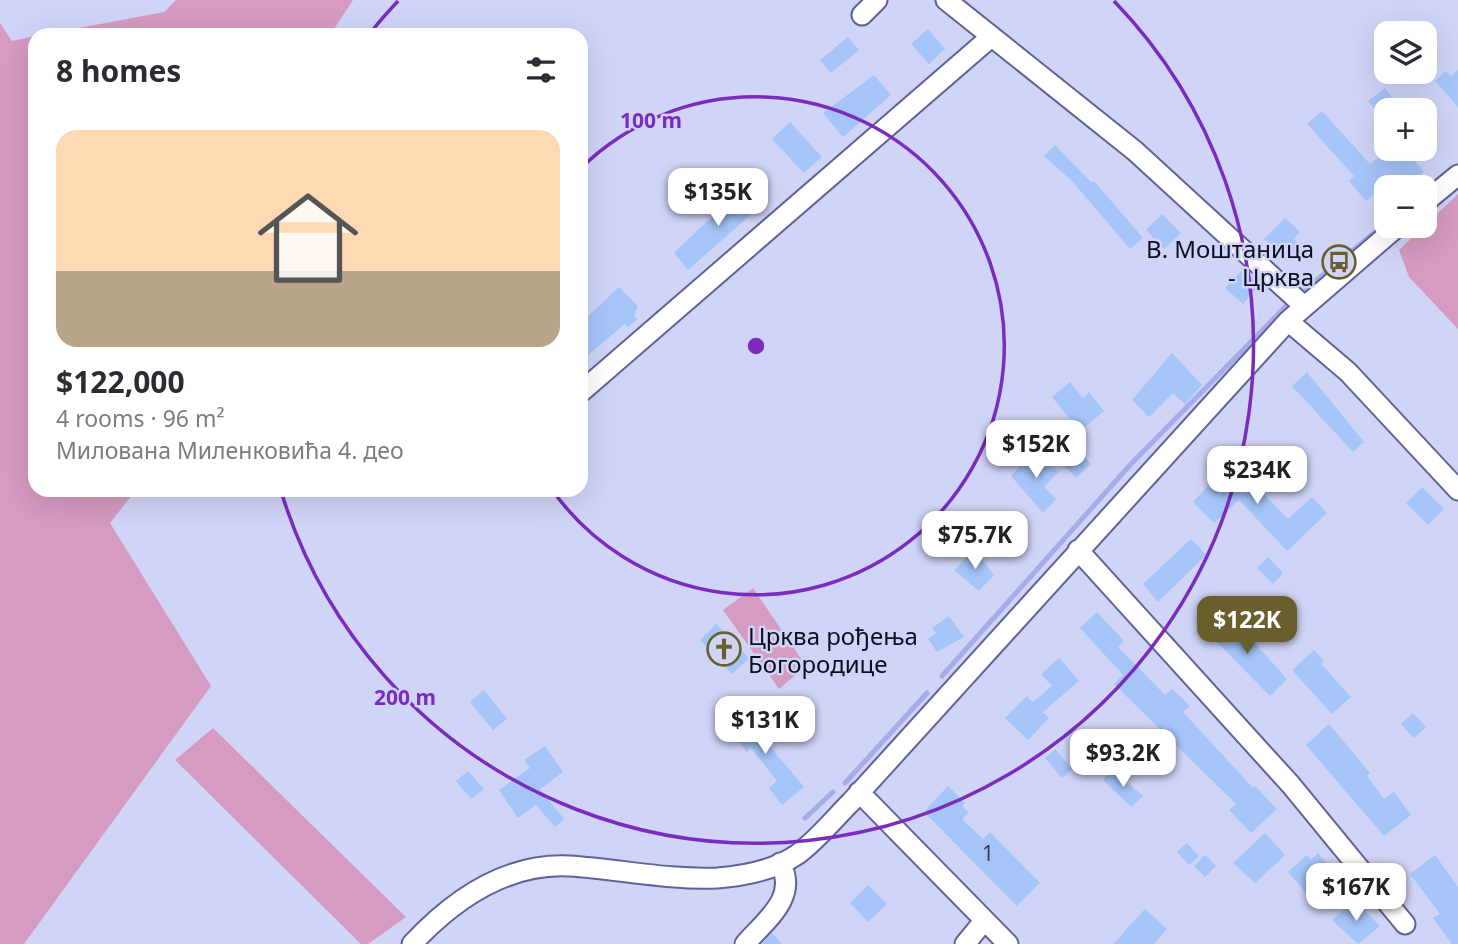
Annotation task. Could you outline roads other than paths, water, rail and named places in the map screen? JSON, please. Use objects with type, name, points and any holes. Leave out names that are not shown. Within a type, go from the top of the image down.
[{"type":"street","points":[[862,15],[877,0]]},
{"type":"street","points":[[946,0],[1135,151],[1304,306]]},
{"type":"street","points":[[588,386],[991,37]]},
{"type":"street","points":[[1437,192],[1458,175]]},
{"type":"street","points":[[412,944],[444,912],[481,887],[524,871],[568,866],[701,878],[757,872],[797,854],[859,792],[1288,321],[1384,238]]},
{"type":"street","points":[[1288,321],[1348,372],[1458,490]]},
{"type":"street","points":[[1078,550],[1291,785],[1405,924]]},
{"type":"street","points":[[859,792],[1009,944]]},
{"type":"street","points":[[745,944],[785,896],[788,881],[780,863]]},
{"type":"street","points":[[965,944],[984,921]]},
{"type":"waterway","points":[[1306,289],[1374,233]]},
{"type":"waterway","points":[[942,676],[1131,464],[1288,304]]},
{"type":"waterway","points":[[845,783],[927,693]]},
{"type":"waterway","points":[[805,818],[833,792]]},
{"type":"place","name":"В. Моштаница - Црква","points":[[1339,262]]},
{"type":"place","name":"Црква рођења Богородице","points":[[724,649]]}]
